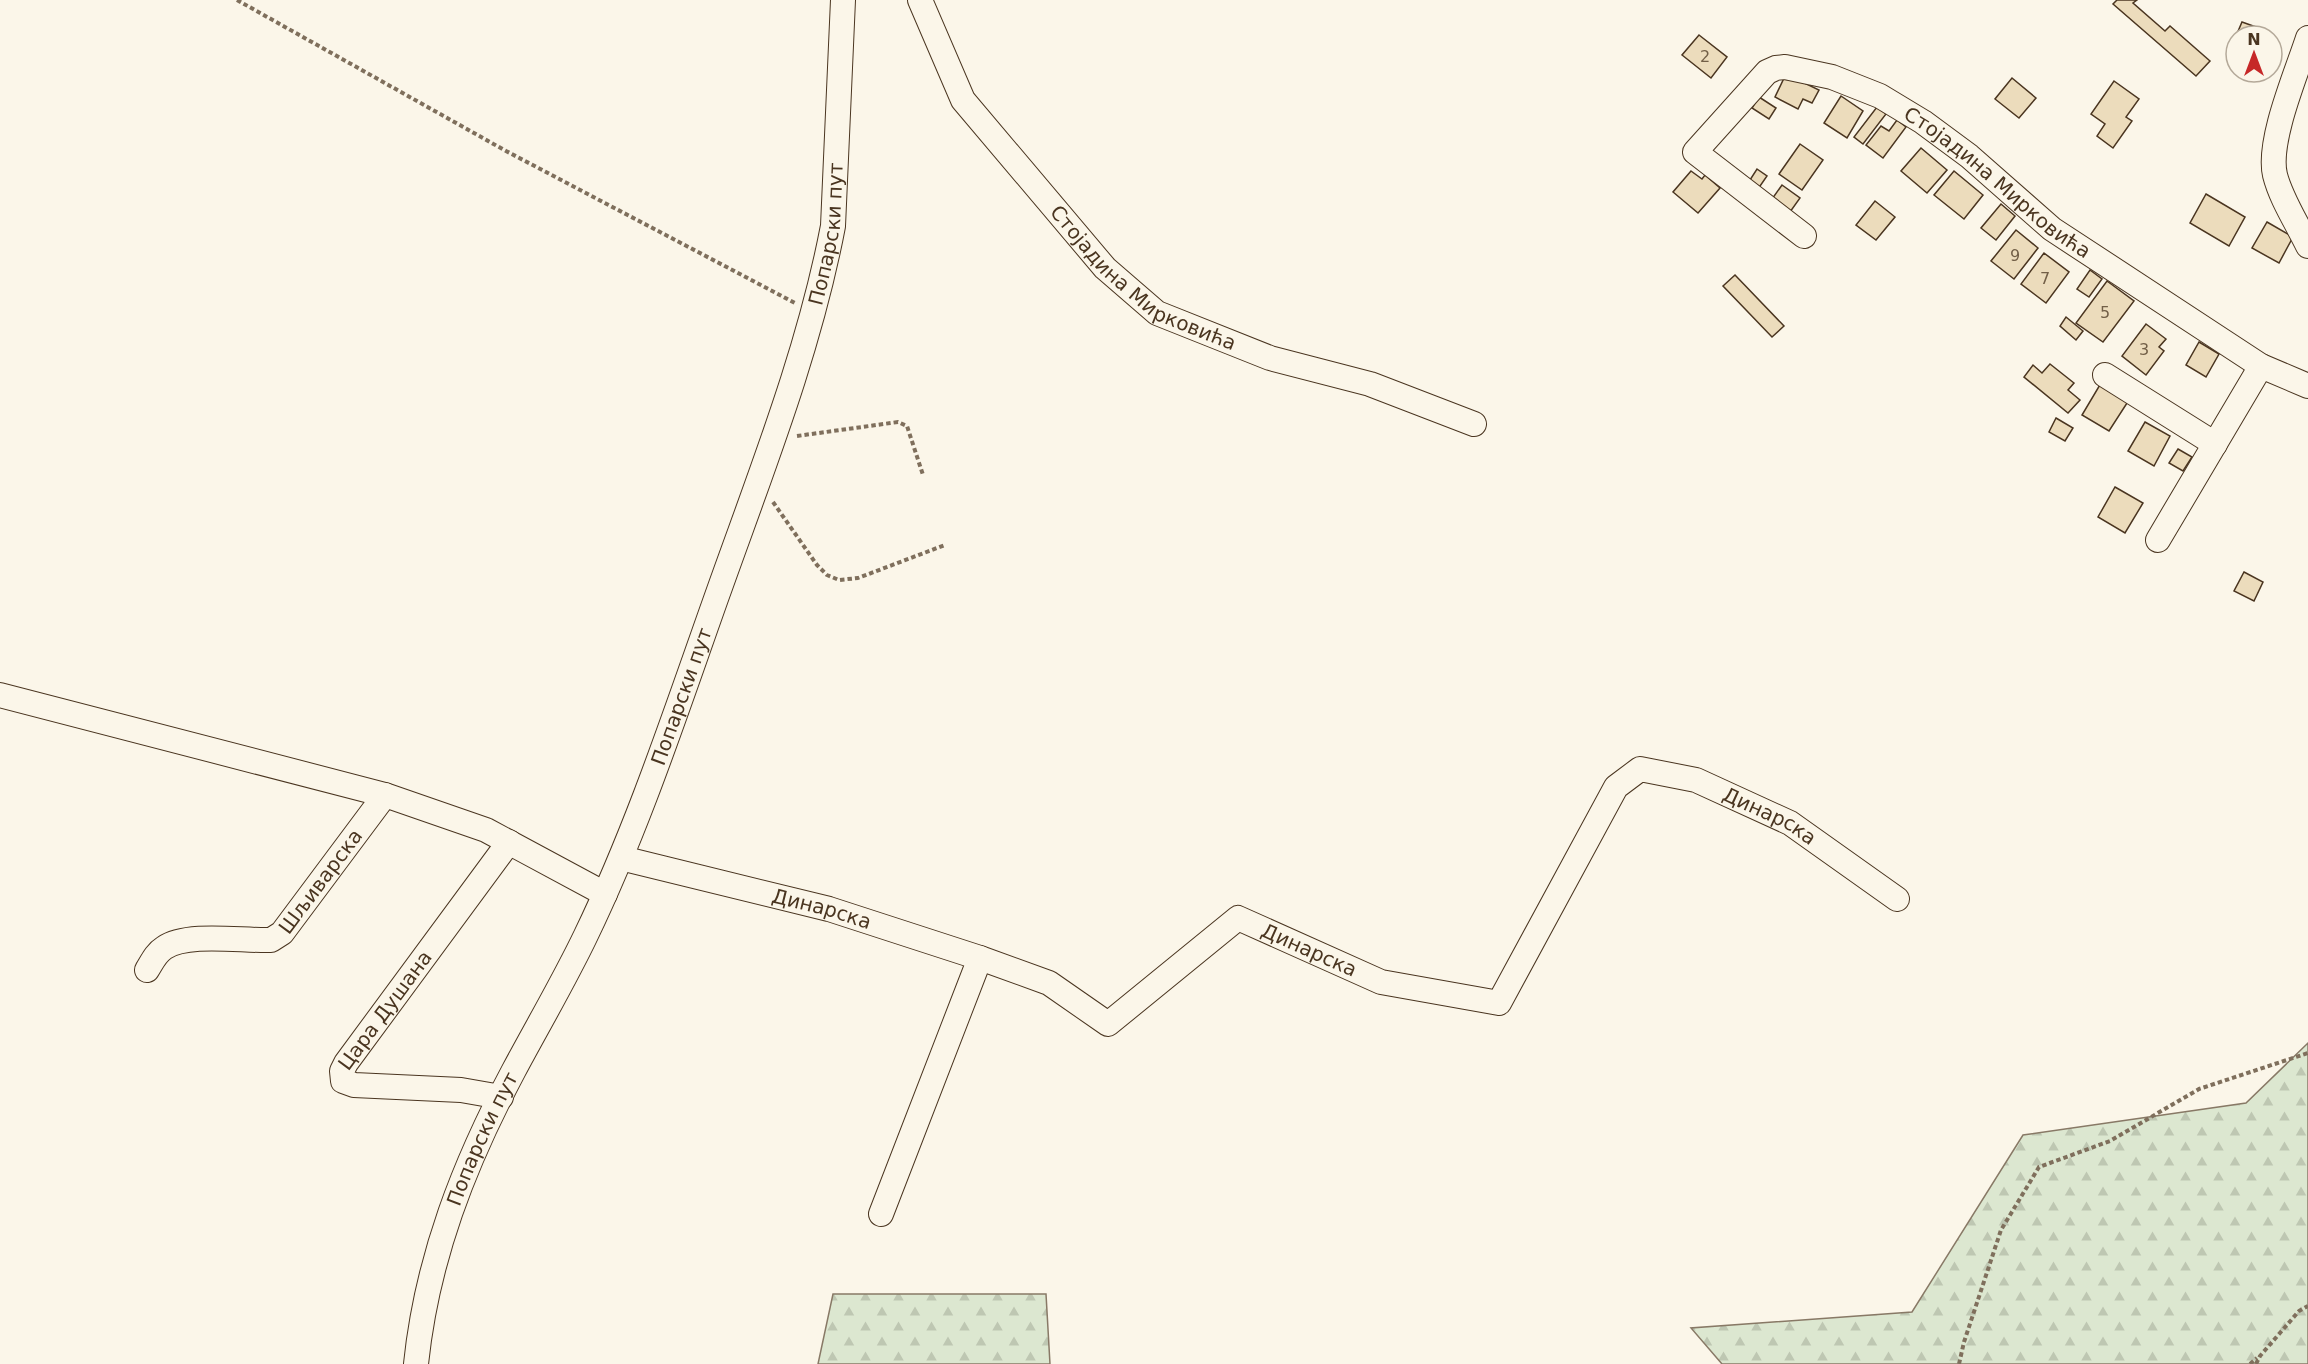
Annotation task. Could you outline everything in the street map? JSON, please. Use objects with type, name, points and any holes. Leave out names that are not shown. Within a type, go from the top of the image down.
[{"type":"street","name":"Попарски пут","points":[[416,1364],[424,1303],[437,1251],[465,1173],[501,1096],[581,946],[621,858],[758,483],[814,313],[833,226],[843,0]]},
{"type":"street","name":"Стојадина Мирковића","points":[[920,0],[963,100],[1105,268],[1156,313],[1270,358],[1370,384],[1474,424]]},
{"type":"street","points":[[2308,38],[2276,137],[2273,161],[2278,187],[2308,246]]},
{"type":"street","name":"Стојадина Мирковића","points":[[1804,236],[1695,152],[1767,72],[1776,68],[1832,77],[1880,96],[1923,122],[1969,156],[2052,229],[2261,366],[2308,387]]},
{"type":"street","points":[[2158,540],[2261,366]]},
{"type":"street","points":[[2106,375],[2215,444]]},
{"type":"street","points":[[0,695],[386,795],[486,830],[605,894]]},
{"type":"street","name":"Динарска","points":[[621,858],[829,909],[980,958],[1049,983],[1108,1024],[1238,918],[1381,982],[1499,1003],[1616,787],[1640,769],[1696,780],[1790,823],[1898,899]]},
{"type":"street","name":"Шљиварска","points":[[147,970],[165,947],[183,940],[271,940],[282,933],[386,795]]},
{"type":"street","name":"Цара Душана","points":[[501,1096],[461,1090],[354,1085],[342,1081],[342,1076],[346,1063],[509,842]]},
{"type":"street","points":[[881,1214],[980,958]]},
{"type":"path","points":[[237,0],[506,151],[814,313]]},
{"type":"path","points":[[772,440],[898,422],[907,426],[923,475]]},
{"type":"path","points":[[758,483],[818,565],[827,575],[839,580],[858,578],[945,545]]},
{"type":"path","points":[[1959,1364],[1964,1342],[2001,1230],[2039,1167],[2110,1142],[2199,1089],[2308,1053]]},
{"type":"path","points":[[2250,1364],[2260,1356],[2299,1311],[2308,1306]]},
{"type":"path","points":[[2256,1364],[2260,1356]]},
{"type":"green space","points":[[2308,1043],[2308,1364],[1722,1364],[1691,1328],[1912,1312],[2023,1135],[2246,1103]]},
{"type":"green space","points":[[833,1294],[1046,1294],[1050,1364],[818,1364]]},
{"type":"building","points":[[2117,0],[2137,0],[2133,3],[2165,31],[2170,26],[2210,61],[2196,76],[2113,4]]},
{"type":"building","points":[[1699,35],[1727,57],[1711,78],[1682,55]]},
{"type":"building","points":[[1786,74],[1819,90],[1812,103],[1803,99],[1798,109],[1775,97]]},
{"type":"building","points":[[2012,78],[2036,98],[2019,118],[1995,99]]},
{"type":"building","points":[[2114,81],[2139,99],[2126,117],[2132,121],[2113,148],[2097,136],[2105,124],[2091,114]]},
{"type":"building","points":[[1841,96],[1863,111],[1847,138],[1824,123]]},
{"type":"building","points":[[1759,97],[1776,108],[1769,119],[1752,108]]},
{"type":"building","points":[[1877,107],[1886,114],[1863,144],[1854,137]]},
{"type":"building","points":[[1897,120],[1906,127],[1883,158],[1866,145],[1881,126],[1889,131]]},
{"type":"building","points":[[1800,144],[1823,160],[1802,190],[1779,174]]},
{"type":"building","points":[[1921,148],[1947,170],[1927,193],[1901,171]]},
{"type":"building","points":[[1757,169],[1767,176],[1758,189],[1748,183]]},
{"type":"building","points":[[1691,171],[1702,179],[1705,175],[1720,188],[1698,213],[1673,192]]},
{"type":"building","points":[[1954,171],[1983,195],[1964,219],[1934,195]]},
{"type":"building","points":[[1782,185],[1800,198],[1790,212],[1772,199]]},
{"type":"building","points":[[2206,194],[2245,217],[2229,246],[2190,223]]},
{"type":"building","points":[[1875,201],[1895,217],[1876,240],[1856,225]]},
{"type":"building","points":[[2001,204],[2015,216],[1996,240],[1981,228]]},
{"type":"building","points":[[2267,222],[2293,237],[2279,263],[2252,248]]},
{"type":"building","points":[[2016,230],[2038,248],[2014,279],[1991,261]]},
{"type":"building","points":[[2044,253],[2069,272],[2046,303],[2021,284]]},
{"type":"building","points":[[2090,270],[2102,279],[2089,297],[2077,289]]},
{"type":"building","points":[[1735,275],[1784,326],[1772,337],[1723,286]]},
{"type":"building","points":[[2107,281],[2134,301],[2103,342],[2076,323]]},
{"type":"building","points":[[2066,317],[2083,331],[2076,340],[2060,326]]},
{"type":"building","points":[[2146,324],[2166,339],[2159,347],[2164,351],[2146,375],[2122,356]]},
{"type":"building","points":[[2199,342],[2219,354],[2206,377],[2186,365]]},
{"type":"building","points":[[2050,364],[2074,383],[2068,390],[2080,400],[2068,413],[2024,377],[2033,365],[2042,373]]},
{"type":"building","points":[[2101,383],[2129,400],[2109,431],[2082,415]]},
{"type":"building","points":[[2056,418],[2073,428],[2065,441],[2049,432]]},
{"type":"building","points":[[2145,422],[2170,436],[2154,466],[2128,451]]},
{"type":"building","points":[[2178,449],[2192,457],[2183,471],[2169,463]]},
{"type":"building","points":[[2115,487],[2143,503],[2125,533],[2098,517]]},
{"type":"building","points":[[2244,572],[2263,582],[2254,601],[2234,591]]}]
